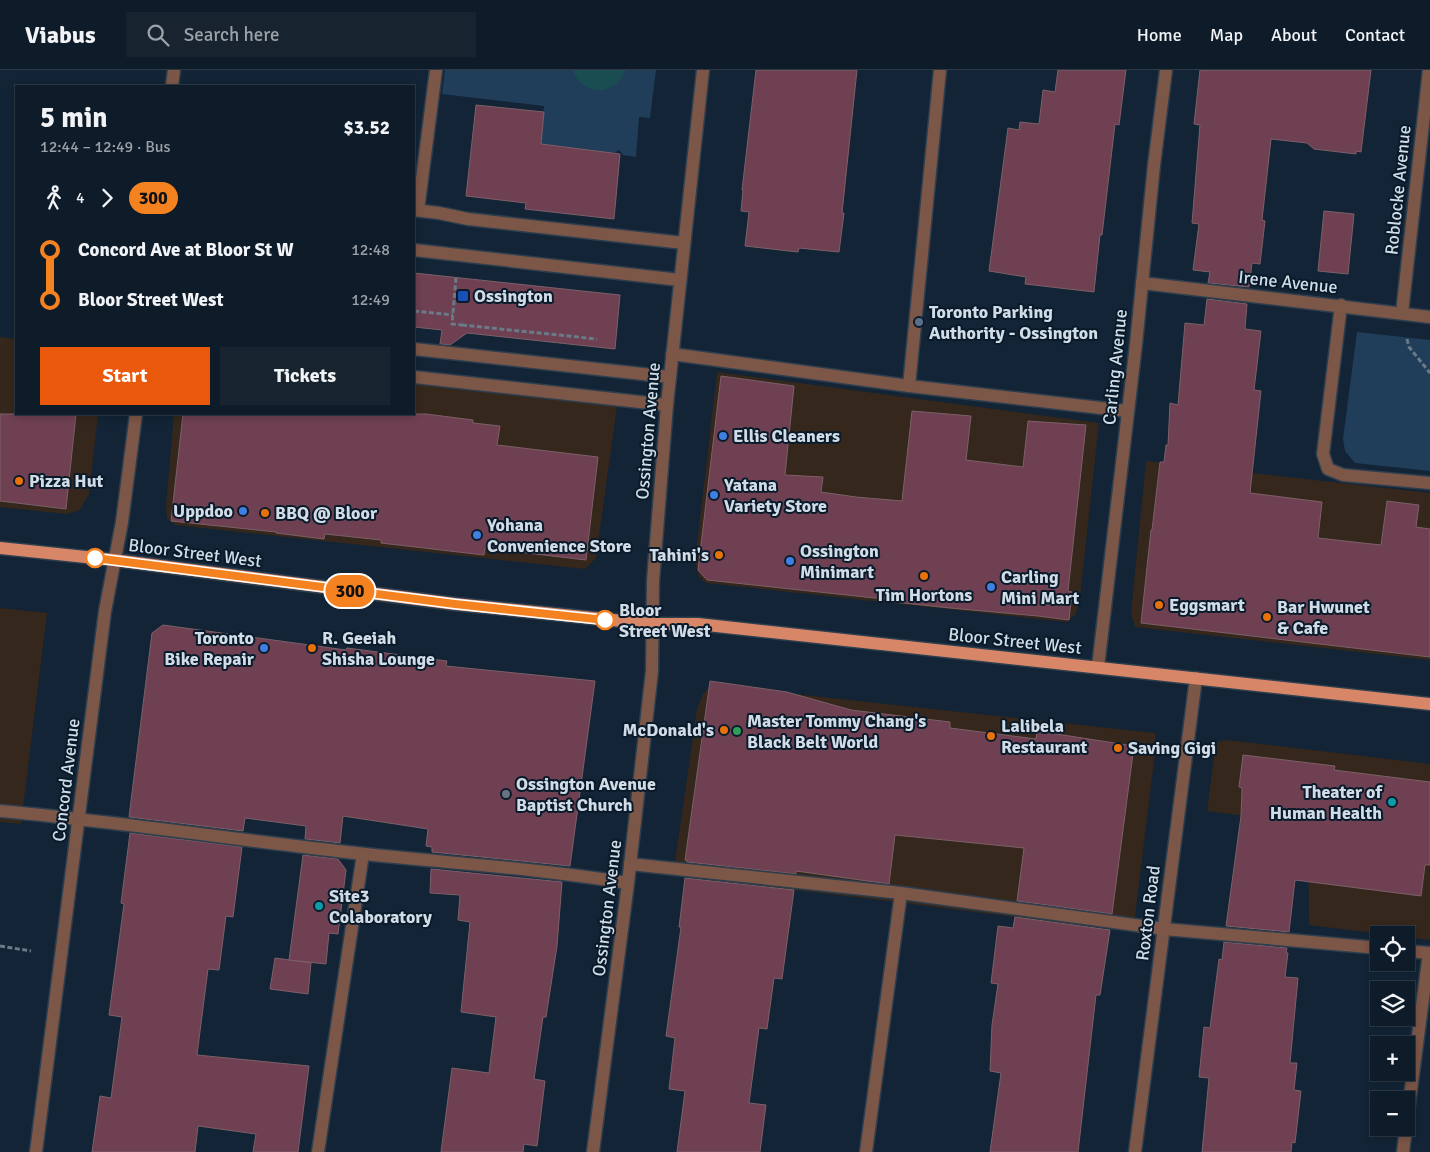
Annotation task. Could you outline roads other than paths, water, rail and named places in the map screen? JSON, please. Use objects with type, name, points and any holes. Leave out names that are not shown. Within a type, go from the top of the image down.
[{"type":"main road","name":"Bloor Street West","points":[[0,548],[114,560],[455,604],[652,624],[698,624],[1430,704]]},
{"type":"street","points":[[172,85],[174,70]]},
{"type":"street","points":[[436,70],[416,210],[439,212],[468,219],[684,243]]},
{"type":"street","name":"Ossington Avenue","points":[[593,1152],[628,883],[652,671],[653,580],[667,406],[703,70]]},
{"type":"street","points":[[909,386],[940,70]]},
{"type":"street","name":"Carling Avenue","points":[[1098,667],[1166,70]]},
{"type":"street","name":"Roblocke Avenue","points":[[1402,313],[1429,70]]},
{"type":"street","points":[[415,250],[680,280]]},
{"type":"street","name":"Irene Avenue","points":[[1142,284],[1430,317]]},
{"type":"street","points":[[1341,306],[1324,454],[1328,468],[1342,474],[1430,483]]},
{"type":"street","points":[[415,349],[670,377]]},
{"type":"street","points":[[672,354],[909,386],[1127,412]]},
{"type":"street","points":[[415,377],[667,406]]},
{"type":"street","name":"Concord Avenue","points":[[36,1152],[105,611],[122,522],[136,415]]},
{"type":"street","name":"Roxton Road","points":[[1135,1152],[1196,678]]},
{"type":"street","points":[[0,811],[79,818],[363,854],[585,876],[628,883]]},
{"type":"street","points":[[318,1152],[363,854]]},
{"type":"street","points":[[630,864],[900,893],[1164,929],[1370,947]]},
{"type":"street","points":[[866,1152],[900,893]]},
{"type":"street","points":[[1411,1091],[1430,953],[1415,952]]},
{"type":"street","points":[[1403,1152],[1405,1136]]},
{"type":"place","name":"Ossington","points":[[463,296]]},
{"type":"place","name":"Toronto Parking Authority - Ossington","points":[[919,322]]},
{"type":"place","name":"Ellis Cleaners","points":[[723,436]]},
{"type":"place","name":"Pizza Hut","points":[[19,481]]},
{"type":"place","name":"Yatana Variety Store","points":[[714,495]]},
{"type":"place","name":"Uppdoo","points":[[243,511]]},
{"type":"place","name":"BBQ @ Bloor","points":[[265,513]]},
{"type":"place","name":"Yohana Convenience Store","points":[[477,535]]},
{"type":"place","name":"Tahini's","points":[[719,555]]},
{"type":"place","name":"Ossington Minimart","points":[[790,561]]},
{"type":"place","name":"Tim Hortons","points":[[924,576]]},
{"type":"place","name":"Carling Mini Mart","points":[[991,587]]},
{"type":"place","name":"Eggsmart","points":[[1159,605]]},
{"type":"place","name":"Bar Hwunet & Cafe","points":[[1267,617]]},
{"type":"place","name":"Bloor Street West","points":[[605,620]]},
{"type":"place","name":"Toronto Bike Repair","points":[[264,648]]},
{"type":"place","name":"R. Geeiah Shisha Lounge","points":[[312,648]]},
{"type":"place","name":"McDonald's","points":[[724,730]]},
{"type":"place","name":"Master Tommy Chang's Black Belt World","points":[[737,731]]},
{"type":"place","name":"Lalibela Restaurant","points":[[991,736]]},
{"type":"place","name":"Saving Gigi","points":[[1118,748]]},
{"type":"place","name":"Ossington Avenue Baptist Church","points":[[506,794]]},
{"type":"place","name":"Theater of Human Health","points":[[1392,802]]},
{"type":"place","name":"Site3 Colaboratory","points":[[319,906]]}]
